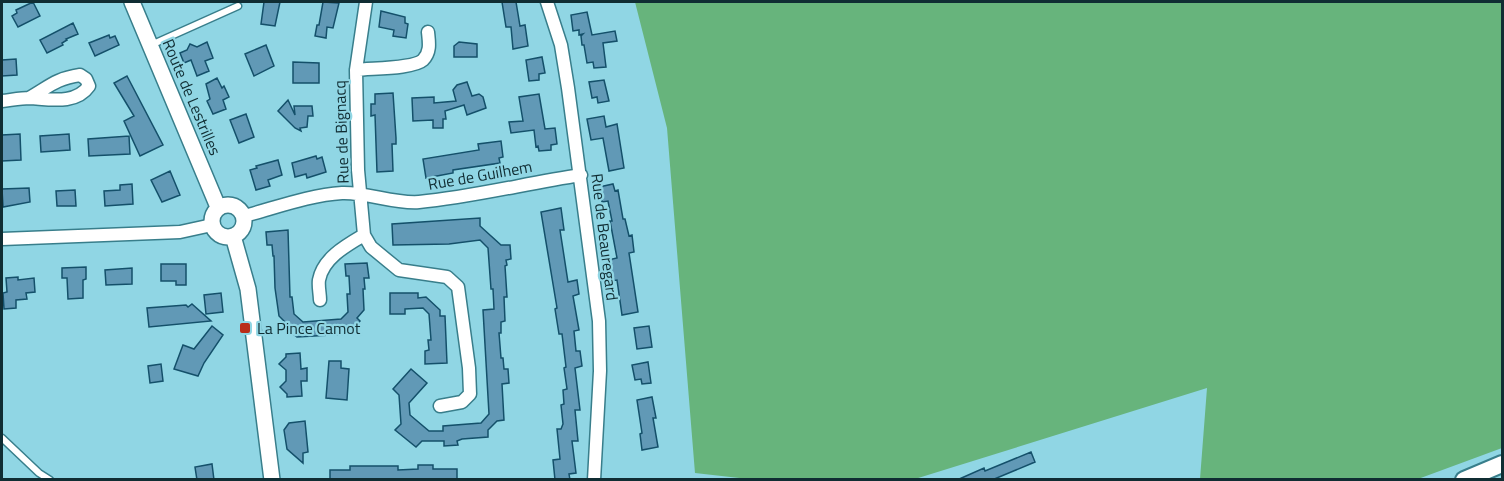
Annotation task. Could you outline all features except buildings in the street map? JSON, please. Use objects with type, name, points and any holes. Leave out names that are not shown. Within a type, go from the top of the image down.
[{"type":"main road","points":[[1464,480],[1503,464]]},
{"type":"street","name":"Route de Lestrilles","points":[[132,2],[218,207]]},
{"type":"street","name":"Rue de Bignacq","points":[[364,235],[359,193],[356,70],[366,2]]},
{"type":"street","name":"Rue de Beauregard","points":[[547,2],[561,45],[581,175],[599,321],[600,371],[594,480]]},
{"type":"street","name":"Rue de Bignacq","points":[[356,70],[410,64],[422,60],[430,49],[428,32]]},
{"type":"street","points":[[2,101],[29,98]]},
{"type":"street","name":"Rue de Guilhem","points":[[244,216],[340,193],[359,193],[415,202],[441,200],[581,175]]},
{"type":"street","points":[[230,204],[241,210],[244,216],[241,230],[233,236],[218,234],[212,225],[212,217],[218,207],[230,204]]},
{"type":"street","points":[[2,239],[180,232],[212,225]]},
{"type":"street","points":[[320,300],[319,279],[326,267],[338,250],[364,235],[371,247],[399,270],[447,277],[458,287],[469,368],[470,394],[462,402],[440,406]]},
{"type":"street","points":[[233,236],[248,290],[272,480]]},
{"type":"lane","points":[[151,45],[238,6]]},
{"type":"lane","points":[[2,438],[39,473],[50,480]]},
{"type":"green space","points":[[635,2],[1502,2],[1502,448],[1418,479],[1200,479],[1207,388],[915,479],[757,480],[695,473],[667,128]]},
{"type":"place","name":"La Pince Camot","points":[[245,328]]}]
